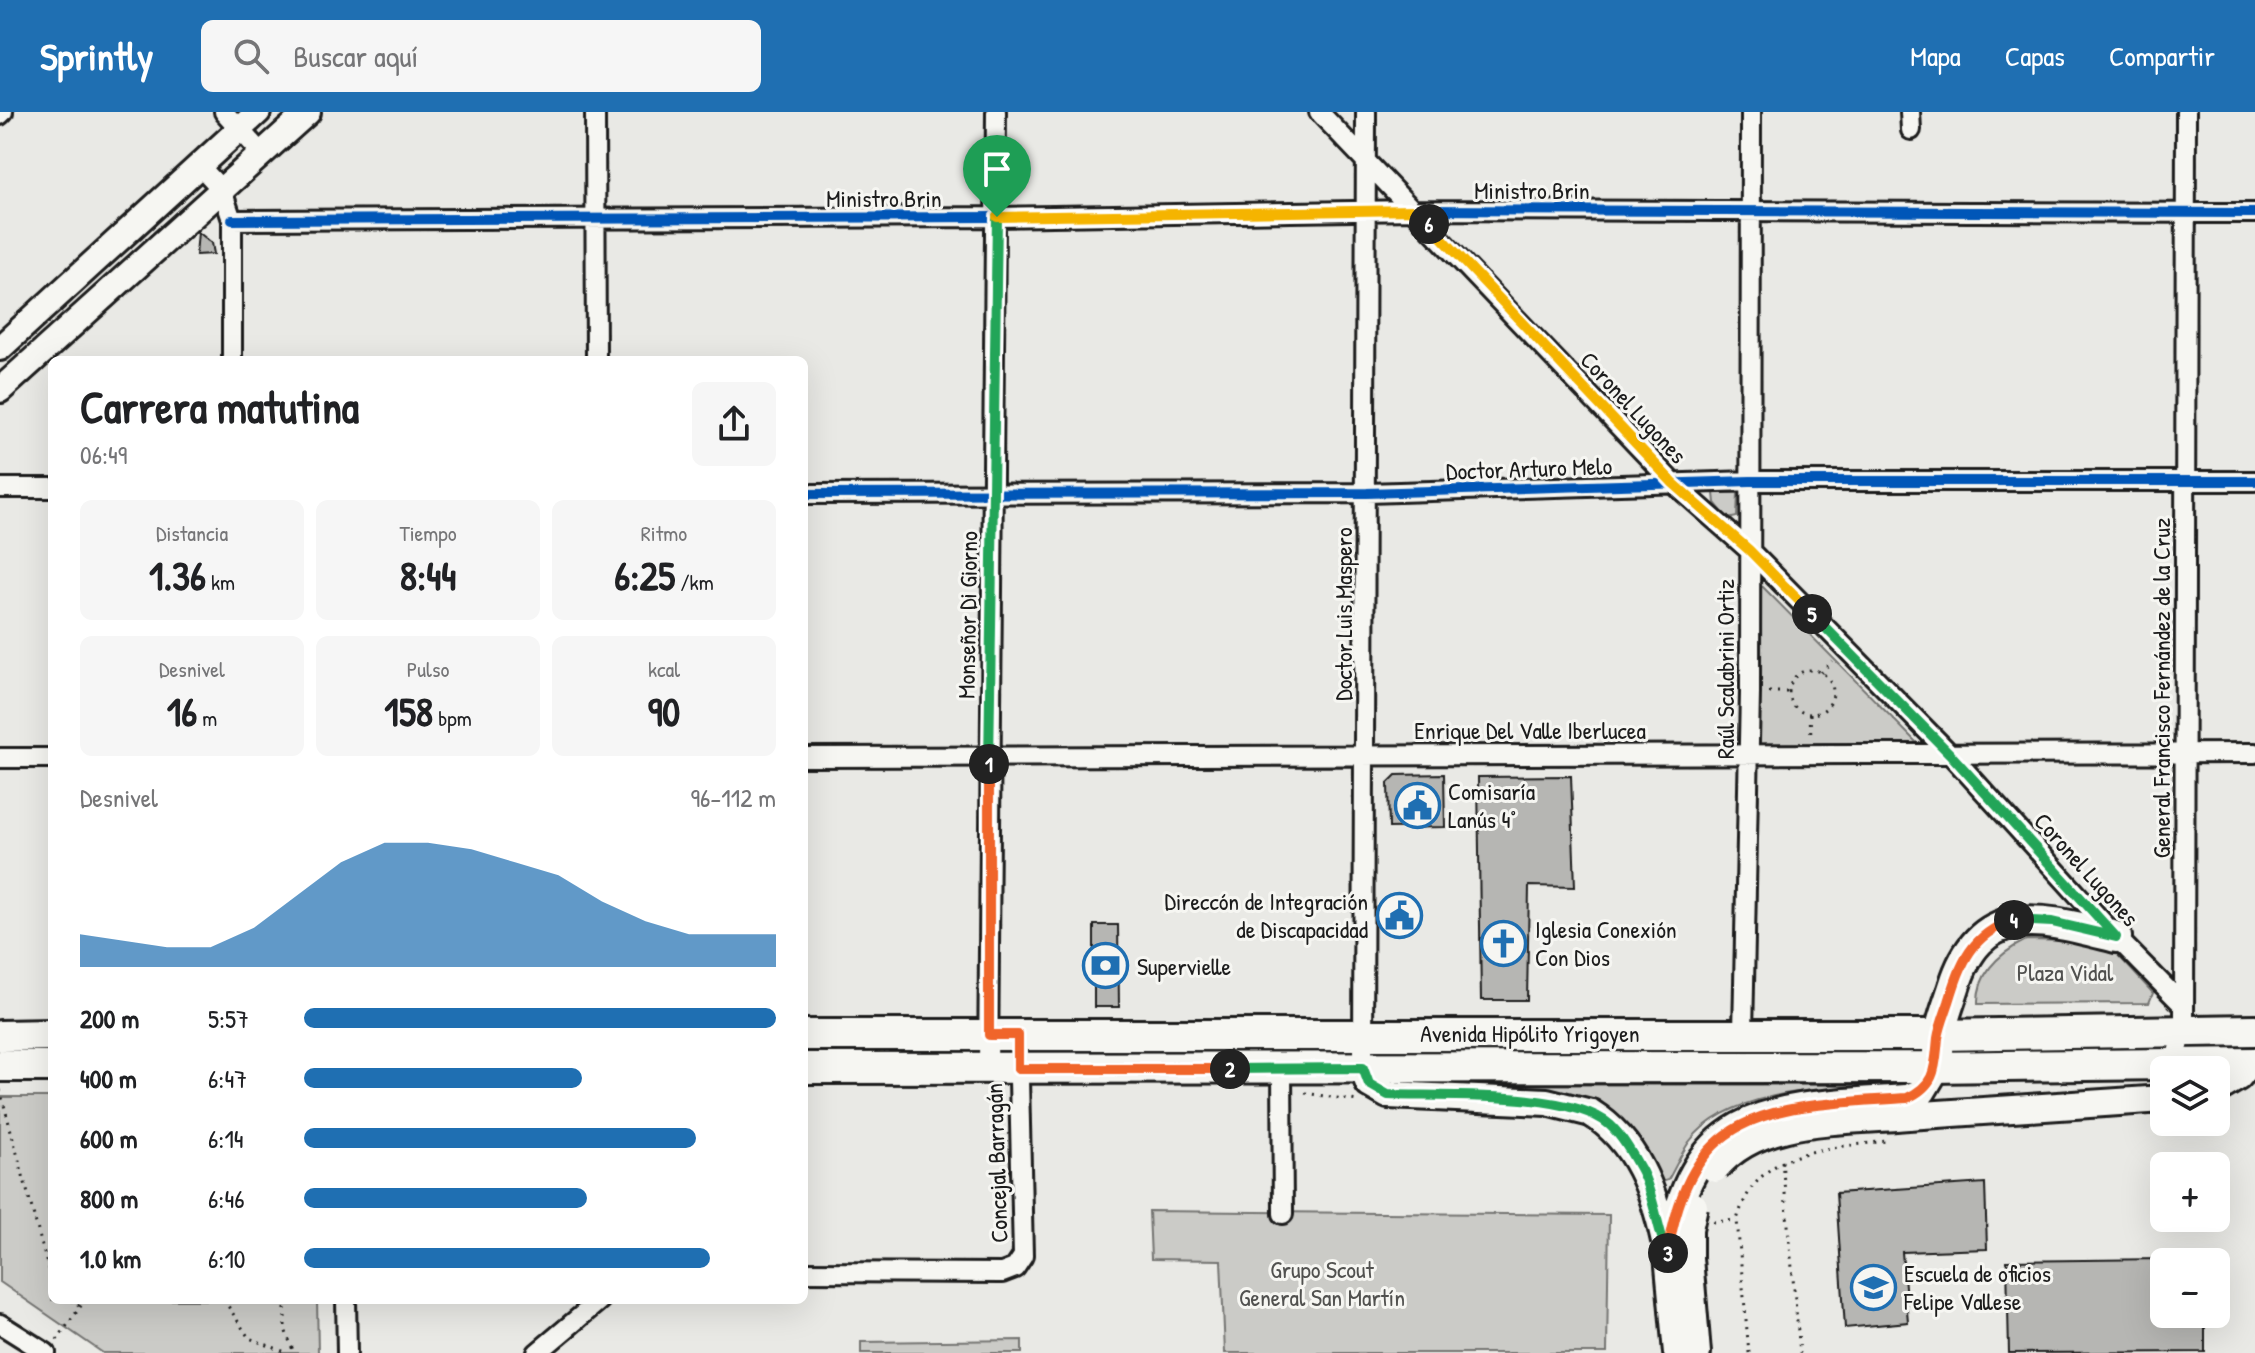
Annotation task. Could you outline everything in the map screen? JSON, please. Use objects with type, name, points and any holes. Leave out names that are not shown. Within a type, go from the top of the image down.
[{"type":"main road","points":[[1697,1353],[1689,1229],[1705,1181],[1725,1156],[1750,1139],[1778,1130],[1908,1107],[1922,1092],[1937,1067],[1924,1035],[1962,961],[1985,935],[2013,920],[2052,922],[2116,937]]},
{"type":"main road","name":"Avenida Hipólito Yrigoyen","points":[[808,1035],[1924,1035],[2184,1017],[2255,1030]]},
{"type":"main road","points":[[0,1036],[48,1035]]},
{"type":"main road","name":"Avenida Hipólito Yrigoyen","points":[[2230,1064],[2252,1063]]},
{"type":"main road","points":[[2230,1082],[2252,1063]]},
{"type":"main road","points":[[0,1066],[48,1066]]},
{"type":"main road","name":"Avenida Hipólito Yrigoyen","points":[[808,1068],[2150,1066]]},
{"type":"main road","points":[[1363,1068],[1369,1084],[1388,1095],[1547,1102],[1591,1113],[1622,1138],[1654,1195],[1668,1255],[1677,1353]]},
{"type":"main road","points":[[1668,1255],[1680,1195],[1693,1172],[1730,1130],[1749,1119],[1792,1108],[2150,1098]]},
{"type":"street","points":[[0,390],[308,112]]},
{"type":"street","points":[[595,112],[596,356]]},
{"type":"street","name":"Monseñor Di Giorno","points":[[996,112],[989,756],[1003,1070]]},
{"type":"street","name":"Coronel Lugones","points":[[1319,112],[1673,483],[1749,550],[1950,754],[2184,1017]]},
{"type":"street","name":"Doctor Luis Maspero","points":[[1363,1068],[1367,754],[1366,112]]},
{"type":"street","name":"Raúl Scalabrini Ortiz","points":[[1743,1033],[1749,755],[1751,112]]},
{"type":"street","name":"General Francisco Fernández de la Cruz","points":[[2175,1056],[2184,1017],[2186,112]]},
{"type":"street","points":[[0,348],[199,165],[241,117],[262,154]]},
{"type":"street","points":[[199,165],[222,190],[232,220],[232,356]]},
{"type":"street","name":"Ministro Brin","points":[[232,220],[997,217],[1367,210],[2255,213]]},
{"type":"street","name":"Doctor Arturo Melo","points":[[808,494],[1367,493],[1750,481],[2255,481]]},
{"type":"street","points":[[0,488],[48,488]]},
{"type":"street","name":"Enrique Del Valle Iberlucea","points":[[808,757],[2255,753]]},
{"type":"street","points":[[0,758],[48,758]]},
{"type":"street","name":"Concejal Barragán","points":[[808,1272],[1002,1273],[1015,1268],[1023,1256],[1003,1070],[1003,1035]]},
{"type":"street","points":[[1282,1068],[1283,1214]]},
{"type":"street","points":[[346,1304],[347,1353]]},
{"type":"street","points":[[537,1353],[595,1304]]},
{"type":"street","points":[[0,1324],[51,1347]]},
{"type":"path","points":[[1807,670],[1826,677],[1832,689],[1824,709],[1810,714],[1797,709],[1789,696],[1795,676],[1807,670]]},
{"type":"path","points":[[1810,714],[1811,754]]},
{"type":"path","points":[[0,1090],[48,1268]]},
{"type":"path","points":[[1749,1353],[1737,1220],[1743,1200],[1761,1174],[1782,1161],[1800,1353]]},
{"type":"path","points":[[1709,1223],[1737,1220]]},
{"type":"path","points":[[76,1304],[80,1307]]},
{"type":"path","points":[[51,1347],[82,1304]]},
{"type":"path","points":[[227,1304],[249,1338],[288,1353]]},
{"type":"path","points":[[285,1304],[285,1329],[294,1353]]},
{"type":"green space","points":[[1714,493],[1738,493],[1737,517],[1728,519],[1715,503]]},
{"type":"green space","points":[[1759,583],[1918,744],[1758,744]]},
{"type":"green space","name":"Plaza Vidal","points":[[2026,940],[2072,941],[2115,952],[2153,993],[2149,1003],[1978,1004],[1981,982],[1992,965]]},
{"type":"green space","points":[[1460,1084],[1895,1085],[1784,1094],[1730,1110],[1707,1124],[1689,1142],[1668,1180],[1661,1182],[1587,1101],[1567,1093]]},
{"type":"green space","points":[[0,1097],[48,1097],[48,1304],[317,1304],[318,1353],[103,1353],[0,1282]]},
{"type":"green space","name":"Grupo Scout General San Martín","points":[[1149,1211],[1609,1215],[1607,1353],[1225,1353],[1221,1260],[1151,1259]]},
{"type":"green space","points":[[1022,1340],[1022,1353],[861,1353],[861,1342]]},
{"type":"building","points":[[198,232],[212,243],[214,254],[196,255]]},
{"type":"building","name":"Comisaría Lanús 4°","points":[[1444,774],[1445,827],[1389,828],[1388,783],[1396,775]]},
{"type":"building","name":"Iglesia Conexión Con Dios","points":[[1571,776],[1575,887],[1529,886],[1527,1000],[1481,1000],[1478,777]]},
{"type":"building","name":"Supervielle","points":[[1094,925],[1118,925],[1119,1007],[1094,1007]]},
{"type":"building","name":"Escuela de oficios Felipe Vallese","points":[[1985,1183],[1987,1249],[1902,1252],[1908,1322],[1845,1328],[1836,1193]]},
{"type":"building","points":[[2150,1259],[2150,1328],[2205,1328],[2205,1352],[2009,1353],[2007,1261]]},
{"type":"cycle path","points":[[232,220],[997,217],[1415,210],[2255,213]]},
{"type":"cycle path","points":[[808,494],[1367,493],[1750,481],[2255,481]]},
{"type":"place","name":"Comisaría Lanús 4°","points":[[1417,805]]},
{"type":"place","name":"Direccón de Integración de Discapacidad","points":[[1399,915]]},
{"type":"place","name":"Iglesia Conexión Con Dios","points":[[1504,943]]},
{"type":"place","name":"Supervielle","points":[[1106,966]]},
{"type":"place","name":"Escuela de oficios Felipe Vallese","points":[[1873,1287]]},
{"type":"route","points":[[1415,210],[1673,483],[1749,550],[1950,754],[2116,937],[2034,919],[2013,920],[1998,925],[1973,946],[1962,961],[1938,1035],[1937,1067],[1922,1092],[1907,1098],[1778,1110],[1749,1119],[1730,1130],[1693,1172],[1680,1195],[1668,1255],[1654,1195],[1622,1138],[1609,1124],[1591,1113],[1569,1106],[1547,1102],[1388,1095],[1378,1092],[1369,1084],[1363,1068],[1018,1069],[1018,1035],[989,1035],[989,756],[997,217],[1415,210]]}]
